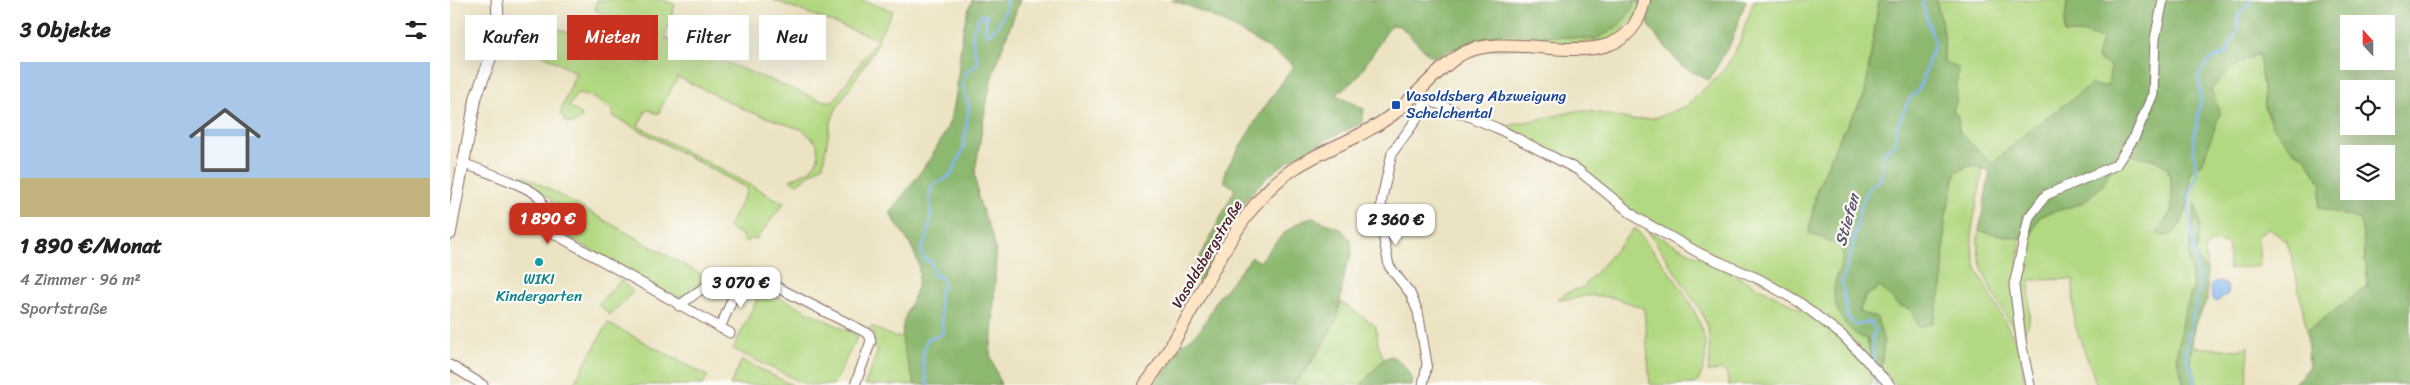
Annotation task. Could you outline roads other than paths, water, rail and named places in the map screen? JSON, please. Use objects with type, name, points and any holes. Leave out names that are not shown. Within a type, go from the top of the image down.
[{"type":"main road","name":"Vasoldsbergstraße","points":[[1145,385],[1168,351],[1244,218],[1265,192],[1301,162],[1379,123],[1421,97],[1451,61],[1480,47],[1510,45],[1590,49],[1612,44],[1625,35],[1634,25],[1644,0]]},
{"type":"street","points":[[450,234],[465,164],[476,97],[499,34],[497,0]]},
{"type":"street","points":[[2030,385],[2014,285],[2029,217],[2046,196],[2116,165],[2135,136],[2153,94],[2155,39],[2163,0]]},
{"type":"street","points":[[1423,385],[1427,364],[1418,312],[1410,293],[1389,266],[1380,219],[1382,198],[1392,153],[1416,120],[1421,97],[1497,128],[1578,170],[1637,218],[1699,253],[1759,279],[1799,302],[1843,336],[1890,385]]},
{"type":"street","points":[[465,164],[525,189],[539,197],[542,202],[541,224],[544,228],[663,297],[730,333]]},
{"type":"street","points":[[679,306],[728,274],[741,272],[751,274],[869,334],[871,341],[855,385]]},
{"type":"street","points":[[720,328],[740,281]]},
{"type":"street","points":[[450,364],[482,385]]},
{"type":"water","points":[[2221,281],[2228,287],[2227,295],[2216,302],[2212,298],[2210,287],[2214,282]]},
{"type":"waterway","points":[[928,385],[923,362],[925,345],[928,338],[937,337],[943,332],[939,293],[943,285],[941,276],[934,276],[931,262],[924,259],[921,251],[927,238],[931,216],[930,192],[933,185],[947,178],[953,172],[963,149],[969,108],[962,84],[968,70],[976,66],[979,61],[973,44],[974,27],[980,16],[987,15],[985,30],[987,35],[991,32],[1004,15],[1006,0]]},
{"type":"waterway","name":"Stiefen","points":[[1874,365],[1872,336],[1876,331],[1871,322],[1856,325],[1847,316],[1842,282],[1851,254],[1861,205],[1870,187],[1881,178],[1883,153],[1895,144],[1897,126],[1909,100],[1919,89],[1935,43],[1922,4],[1924,0]]},
{"type":"waterway","points":[[2194,385],[2194,377],[2185,353],[2200,285],[2190,227],[2189,196],[2197,175],[2193,143],[2201,100],[2198,76],[2210,60],[2226,53],[2237,32],[2238,16],[2251,0]]},
{"type":"waterway","name":"Stiefen","points":[[1875,373],[1876,385]]},
{"type":"place","name":"Vasoldsberg Abzweigung Schelchental","points":[[1396,105]]},
{"type":"place","name":"WIKI Kindergarten","points":[[539,262]]}]
